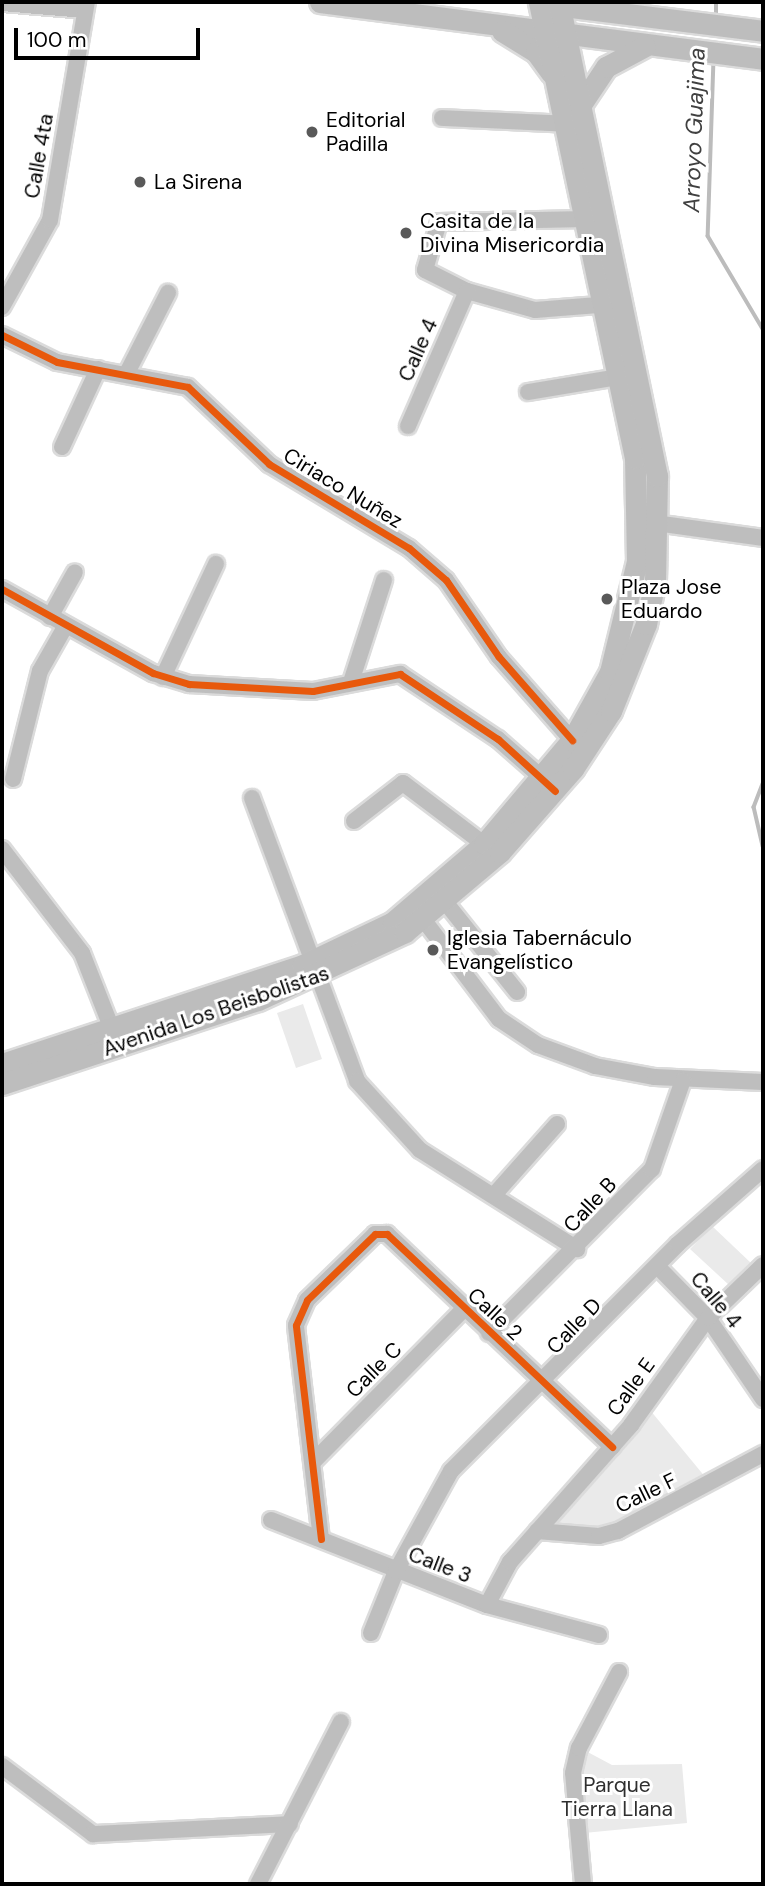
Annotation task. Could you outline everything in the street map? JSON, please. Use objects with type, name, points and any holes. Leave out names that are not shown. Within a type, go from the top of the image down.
[{"type":"main road","points":[[320,2],[763,59]]},
{"type":"main road","points":[[531,2],[763,31]]},
{"type":"main road","points":[[611,2],[630,14]]},
{"type":"main road","name":"Avenida Los Beisbolistas","points":[[2,1084],[429,926],[549,784],[572,740],[623,637],[650,522],[619,377],[612,304],[580,106],[556,34],[549,3]]},
{"type":"main road","points":[[483,25],[536,52],[558,85]]},
{"type":"main road","name":"Avenida Los Beisbolistas","points":[[2,1064],[313,970],[393,922],[484,844],[594,741],[630,667],[654,581],[650,522],[650,432],[587,219],[558,85],[556,34]]},
{"type":"main road","points":[[580,106],[606,67],[649,45]]},
{"type":"street","points":[[2,3],[86,6]]},
{"type":"street","name":"Calle 4ta","points":[[2,307],[50,220],[86,6]]},
{"type":"street","points":[[442,118],[568,124]]},
{"type":"street","points":[[587,219],[439,222],[425,270],[467,291],[536,310],[612,304]]},
{"type":"street","name":"Calle 4","points":[[408,426],[467,291]]},
{"type":"street","points":[[128,371],[169,293]]},
{"type":"street","name":"Ciriaco Nuñez","points":[[2,335],[57,362],[128,371],[188,387],[269,464],[417,554],[464,600],[499,657],[572,740]]},
{"type":"street","points":[[62,447],[98,369]]},
{"type":"street","points":[[528,392],[619,377]]},
{"type":"street","points":[[650,522],[763,538]]},
{"type":"street","points":[[163,677],[216,564]]},
{"type":"street","points":[[50,617],[75,572]]},
{"type":"street","points":[[352,679],[384,580]]},
{"type":"street","points":[[2,589],[65,627],[163,677],[215,689],[283,691],[383,672],[412,678],[549,784]]},
{"type":"street","points":[[13,779],[40,671],[65,627]]},
{"type":"street","points":[[354,821],[403,783],[484,844]]},
{"type":"street","points":[[252,798],[341,1051],[376,1106],[420,1150],[577,1249]]},
{"type":"street","points":[[2,849],[82,953],[112,1029]]},
{"type":"street","points":[[446,903],[517,992]]},
{"type":"street","points":[[429,926],[499,1019],[517,1033],[595,1066],[683,1080],[763,1082]]},
{"type":"street","name":"Calle B","points":[[489,1332],[577,1249],[652,1169],[683,1080]]},
{"type":"street","points":[[494,1195],[557,1124]]},
{"type":"street","name":"Calle D","points":[[371,1633],[396,1571],[451,1471],[544,1384],[657,1266],[763,1169]]},
{"type":"street","name":"Calle 2","points":[[314,1461],[296,1325],[300,1311],[366,1239],[387,1234],[611,1447]]},
{"type":"street","name":"Calle E","points":[[487,1605],[537,1531],[611,1447],[708,1318],[763,1265]]},
{"type":"street","name":"Calle 4","points":[[657,1266],[708,1318],[763,1399]]},
{"type":"street","name":"Calle C","points":[[314,1461],[464,1309]]},
{"type":"street","name":"Calle F","points":[[537,1531],[599,1536],[618,1531],[763,1454]]},
{"type":"street","points":[[314,1461],[321,1539]]},
{"type":"street","name":"Calle 3","points":[[271,1520],[487,1605],[599,1635]]},
{"type":"street","points":[[583,1884],[573,1773],[579,1748],[619,1672]]},
{"type":"street","points":[[258,1884],[341,1722]]},
{"type":"street","points":[[2,1766],[93,1834],[290,1824]]},
{"type":"green space","points":[[303,1004],[322,1059],[296,1068],[277,1013]]},
{"type":"green space","points":[[712,1226],[751,1263],[729,1285],[690,1249]]},
{"type":"green space","points":[[650,1410],[706,1478],[602,1530],[553,1526]]},
{"type":"green space","name":"Parque Tierra Llana","points":[[582,1749],[612,1765],[682,1764],[687,1823],[584,1833],[576,1777]]},
{"type":"waterway","name":"Arroyo Guajima","points":[[716,2],[716,17]]},
{"type":"waterway","name":"Arroyo Guajima","points":[[714,59],[708,236],[763,329]]},
{"type":"waterway","name":"Arroyo Guajima","points":[[763,784],[754,807],[763,846]]},
{"type":"cycle path","points":[[2,335],[57,362],[188,387],[269,464],[409,548],[446,580],[499,657],[572,740]]},
{"type":"cycle path","points":[[2,589],[153,673],[189,684],[313,691],[400,674],[498,739],[555,791]]},
{"type":"cycle path","points":[[321,1539],[296,1325],[307,1300],[375,1234],[387,1234],[612,1447]]},
{"type":"place","name":"Editorial Padilla","points":[[312,132]]},
{"type":"place","name":"La Sirena","points":[[140,182]]},
{"type":"place","name":"Casita de la Divina Misericordia","points":[[406,233]]},
{"type":"place","name":"Plaza Jose Eduardo","points":[[607,599]]},
{"type":"place","name":"Iglesia Tabernáculo Evangelístico","points":[[433,950]]}]
